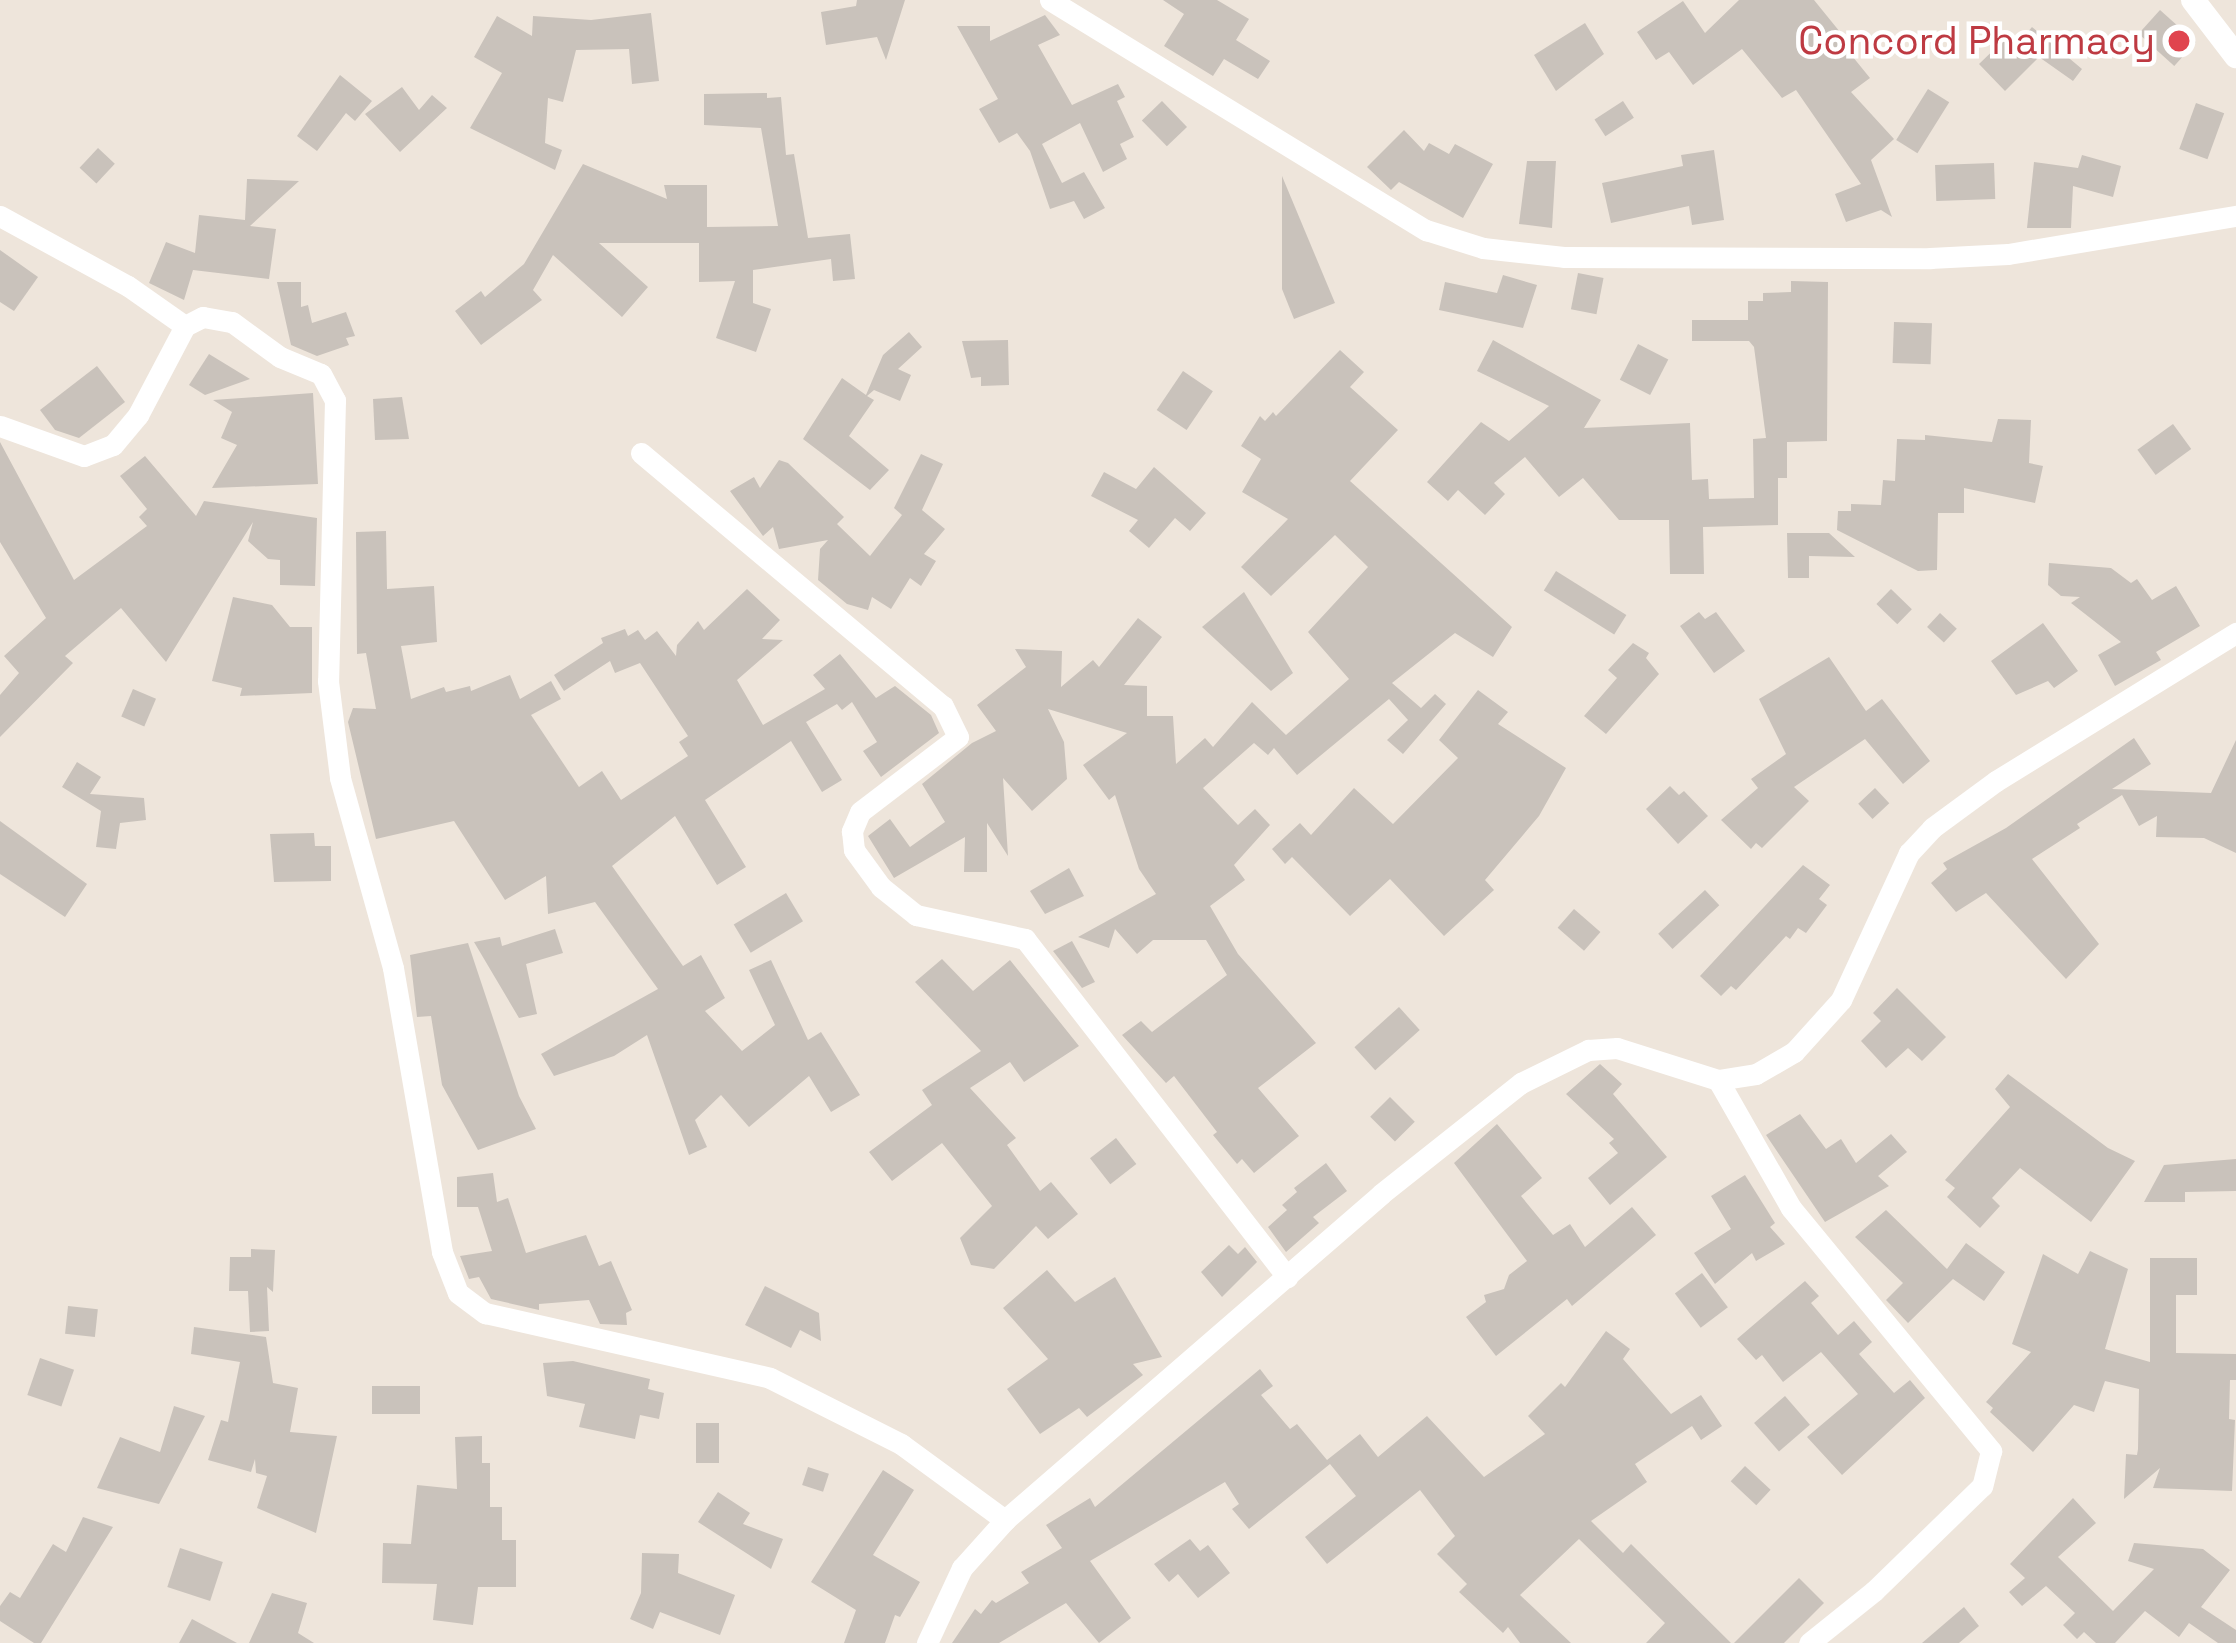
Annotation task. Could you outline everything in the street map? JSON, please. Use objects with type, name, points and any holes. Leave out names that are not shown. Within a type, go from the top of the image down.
[{"type":"street","points":[[1050,0],[1426,230],[1483,248],[1564,257],[1698,260],[1949,257],[2008,254],[2236,216]]},
{"type":"street","points":[[2193,0],[2236,56]]},
{"type":"street","points":[[0,216],[128,286],[185,326]]},
{"type":"street","points":[[0,427],[84,456],[112,445],[138,415],[185,326],[203,317],[232,322],[280,357],[321,374],[335,400],[328,681],[340,778],[393,968],[442,1252],[458,1293],[485,1313],[770,1378],[901,1444],[1005,1520]]},
{"type":"street","points":[[641,453],[943,706],[958,737],[860,812],[852,831],[854,850],[881,887],[916,915],[1025,939],[1287,1277]]},
{"type":"street","points":[[928,1643],[962,1568],[1005,1520],[1381,1194],[1522,1083],[1556,1062],[1617,1048],[1718,1080],[1756,1073],[1794,1052],[1820,1027],[1859,969],[1909,853],[1932,828],[1996,781],[2236,633]]},
{"type":"street","points":[[1718,1080],[1791,1208],[1991,1451],[1982,1486],[1874,1591],[1809,1643]]},
{"type":"building","points":[[857,0],[905,0],[886,60],[877,37],[826,45],[821,12],[856,6]]},
{"type":"building","points":[[1163,0],[1217,0],[1249,19],[1236,40],[1270,61],[1258,79],[1224,59],[1213,76],[1164,46],[1184,14]]},
{"type":"building","points":[[1739,0],[1814,0],[1840,32],[1835,35],[1870,78],[1851,92],[1894,139],[1871,160],[1892,217],[1881,210],[1846,222],[1835,194],[1861,184],[1796,90],[1782,98],[1742,49],[1693,85],[1669,52],[1656,60],[1637,32],[1683,1],[1705,33]]},
{"type":"building","points":[[2160,10],[2196,42],[2174,66],[2139,34]]},
{"type":"building","points":[[651,13],[659,81],[632,84],[629,49],[576,50],[563,102],[548,98],[545,143],[562,150],[555,170],[470,128],[502,73],[474,57],[497,16],[532,36],[533,16],[591,20]]},
{"type":"building","points":[[1045,15],[1060,35],[1038,45],[1072,105],[1118,84],[1125,97],[1117,101],[1134,137],[1120,144],[1127,159],[1103,172],[1080,123],[1042,144],[1062,183],[1084,172],[1105,208],[1084,219],[1074,201],[1050,209],[1030,151],[1017,133],[999,143],[979,109],[998,99],[957,26],[990,26],[990,41]]},
{"type":"building","points":[[1585,23],[1604,54],[1556,91],[1534,55]]},
{"type":"building","points":[[2032,27],[2082,69],[2073,81],[2039,57],[2005,91],[1979,64],[2006,38],[2015,47]]},
{"type":"building","points":[[340,75],[372,101],[355,121],[346,113],[317,151],[297,136]]},
{"type":"building","points":[[402,87],[419,110],[432,95],[447,108],[400,152],[365,114]]},
{"type":"building","points":[[1928,89],[1949,102],[1917,153],[1896,140]]},
{"type":"building","points":[[767,93],[767,98],[781,97],[786,155],[794,154],[808,238],[850,234],[855,279],[833,281],[831,259],[753,270],[753,303],[771,309],[756,352],[716,338],[735,281],[699,282],[699,243],[599,243],[648,287],[622,317],[553,255],[533,290],[542,300],[481,345],[455,311],[481,291],[485,297],[524,264],[583,164],[667,199],[664,185],[707,185],[707,227],[778,226],[761,128],[704,125],[704,94]]},
{"type":"building","points":[[1162,101],[1187,127],[1167,146],[1142,120]]},
{"type":"building","points":[[1623,101],[1634,118],[1605,136],[1594,120]]},
{"type":"building","points":[[2196,103],[2224,113],[2207,159],[2179,149]]},
{"type":"building","points":[[1404,130],[1424,151],[1429,143],[1449,154],[1455,144],[1493,164],[1463,218],[1399,182],[1391,190],[1367,167]]},
{"type":"building","points":[[98,148],[115,164],[96,183],[80,168]]},
{"type":"building","points":[[1714,150],[1724,220],[1692,225],[1689,206],[1611,223],[1602,183],[1683,166],[1681,155]]},
{"type":"building","points":[[2082,155],[2121,166],[2113,197],[2073,186],[2071,228],[2027,228],[2034,162],[2078,168]]},
{"type":"building","points":[[1527,161],[1556,161],[1552,228],[1519,224]]},
{"type":"building","points":[[1994,163],[1995,199],[1936,201],[1935,165]]},
{"type":"building","points":[[1282,176],[1335,303],[1294,319],[1282,289]]},
{"type":"building","points":[[247,179],[299,181],[250,226],[276,229],[269,279],[193,270],[184,300],[149,283],[166,242],[195,253],[199,215],[245,220]]},
{"type":"building","points":[[0,250],[38,277],[14,311],[0,302]]},
{"type":"building","points":[[1578,273],[1604,278],[1596,314],[1571,309]]},
{"type":"building","points":[[1503,275],[1537,285],[1523,328],[1439,310],[1445,282],[1497,293]]},
{"type":"building","points":[[1791,281],[1828,282],[1827,441],[1787,442],[1787,478],[1778,478],[1778,525],[1703,527],[1704,574],[1670,574],[1669,520],[1619,520],[1583,478],[1559,497],[1525,457],[1494,483],[1505,494],[1485,515],[1458,490],[1448,501],[1427,482],[1481,422],[1509,441],[1549,406],[1477,371],[1493,340],[1601,400],[1584,428],[1690,423],[1692,480],[1708,479],[1709,499],[1754,498],[1753,439],[1766,438],[1754,347],[1749,341],[1692,341],[1692,320],[1748,320],[1748,301],[1763,301],[1763,293],[1791,292]]},
{"type":"building","points":[[277,282],[301,282],[301,307],[308,305],[312,323],[346,312],[355,336],[346,338],[349,345],[317,356],[291,345]]},
{"type":"building","points":[[1894,322],[1932,323],[1931,364],[1893,363]]},
{"type":"building","points":[[909,332],[922,347],[898,369],[911,375],[900,401],[874,390],[867,396],[874,400],[849,436],[889,470],[870,490],[803,439],[842,378],[866,395],[883,355]]},
{"type":"building","points":[[1008,340],[1009,385],[981,386],[981,377],[971,378],[962,341]]},
{"type":"building","points":[[1638,344],[1668,359],[1650,395],[1620,380]]},
{"type":"building","points":[[1340,350],[1364,372],[1350,387],[1398,430],[1350,481],[1512,627],[1493,657],[1455,633],[1392,683],[1421,708],[1435,694],[1446,704],[1403,754],[1387,740],[1408,720],[1389,699],[1297,775],[1274,748],[1268,755],[1254,743],[1203,788],[1238,825],[1255,809],[1270,825],[1234,865],[1245,880],[1210,906],[1238,954],[1316,1043],[1258,1088],[1299,1136],[1254,1173],[1242,1159],[1237,1164],[1213,1135],[1217,1132],[1174,1076],[1166,1083],[1122,1035],[1141,1021],[1152,1032],[1227,975],[1206,940],[1153,940],[1137,954],[1115,929],[1109,948],[1078,937],[1156,894],[1139,869],[1115,795],[1109,800],[1083,765],[1127,733],[1048,709],[1064,742],[1067,779],[1032,811],[1003,778],[1008,856],[987,823],[987,872],[964,872],[965,837],[894,878],[868,836],[890,819],[910,847],[945,822],[922,784],[972,743],[996,731],[977,705],[1026,667],[1015,649],[1062,651],[1061,687],[1093,660],[1099,667],[1138,618],[1162,637],[1124,685],[1147,686],[1147,716],[1173,716],[1176,764],[1205,738],[1213,747],[1252,702],[1286,735],[1349,679],[1308,632],[1368,567],[1335,535],[1271,596],[1241,567],[1288,519],[1242,492],[1261,459],[1241,446],[1260,416],[1265,421],[1273,412],[1276,416]]},
{"type":"building","points":[[209,354],[250,379],[205,395],[189,385]]},
{"type":"building","points":[[97,366],[125,402],[79,438],[55,430],[40,410]]},
{"type":"building","points":[[1183,371],[1213,391],[1187,430],[1157,410]]},
{"type":"building","points":[[313,393],[318,484],[212,488],[237,445],[221,438],[232,412],[213,400]]},
{"type":"building","points":[[402,397],[409,439],[375,440],[373,399]]},
{"type":"building","points":[[1998,419],[2031,420],[2029,463],[2043,466],[2035,503],[1964,488],[1964,513],[1938,513],[1937,570],[1918,571],[1837,530],[1838,511],[1851,511],[1851,504],[1881,505],[1883,480],[1895,481],[1897,439],[1925,440],[1925,435],[1992,442]]},
{"type":"building","points":[[2173,424],[2191,449],[2156,475],[2137,450]]},
{"type":"building","points":[[0,442],[74,580],[147,526],[139,517],[147,509],[120,476],[145,456],[196,516],[204,501],[317,518],[315,586],[280,585],[280,560],[268,559],[248,541],[253,522],[166,662],[121,608],[65,656],[73,663],[0,737],[0,695],[19,673],[4,656],[46,618],[0,542]]},
{"type":"building","points":[[921,454],[943,464],[922,510],[945,529],[924,554],[936,561],[921,586],[910,578],[891,609],[872,597],[868,610],[847,604],[818,580],[820,549],[828,540],[779,549],[773,527],[763,536],[730,491],[754,477],[760,488],[779,460],[788,463],[844,517],[837,524],[870,556],[902,515],[894,508]]},
{"type":"building","points":[[1154,467],[1206,513],[1190,531],[1175,518],[1149,548],[1129,531],[1138,520],[1091,496],[1104,472],[1136,489]]},
{"type":"building","points":[[386,531],[387,589],[434,586],[437,642],[401,646],[411,699],[444,687],[446,692],[470,686],[471,691],[510,675],[520,699],[551,681],[561,699],[531,715],[579,787],[602,771],[621,800],[688,756],[679,742],[688,736],[640,663],[615,673],[610,661],[564,691],[554,675],[603,643],[601,638],[625,629],[628,636],[638,630],[645,640],[657,631],[676,656],[677,645],[698,621],[704,630],[747,589],[780,620],[762,639],[783,640],[737,680],[763,725],[825,689],[813,675],[840,654],[876,698],[895,686],[931,715],[939,733],[881,777],[863,751],[877,742],[852,702],[842,710],[837,704],[806,722],[842,780],[822,792],[791,741],[705,800],[746,867],[717,885],[675,816],[612,866],[683,966],[701,955],[725,998],[705,1011],[742,1051],[775,1025],[749,970],[771,960],[808,1040],[821,1032],[860,1095],[831,1112],[809,1076],[749,1127],[721,1095],[695,1120],[707,1147],[689,1155],[647,1035],[614,1056],[554,1076],[541,1054],[658,989],[595,902],[548,914],[546,876],[505,900],[454,821],[376,839],[348,722],[353,708],[376,709],[366,653],[357,654],[356,532]]},
{"type":"building","points":[[1787,533],[1829,533],[1855,557],[1809,556],[1809,578],[1788,578]]},
{"type":"building","points":[[2049,563],[2111,568],[2131,583],[2137,579],[2152,600],[2176,586],[2200,626],[2156,652],[2161,660],[2115,686],[2098,655],[2121,642],[2071,603],[2080,597],[2061,596],[2048,585]]},
{"type":"building","points":[[1556,571],[1626,615],[1614,634],[1544,591]]},
{"type":"building","points":[[1891,589],[1912,609],[1897,624],[1876,604]]},
{"type":"building","points":[[1244,592],[1293,673],[1271,691],[1202,627]]},
{"type":"building","points":[[233,597],[272,605],[290,627],[312,627],[312,693],[240,696],[242,688],[212,681]]},
{"type":"building","points":[[1699,612],[1705,619],[1716,612],[1745,651],[1714,673],[1680,626]]},
{"type":"building","points":[[1940,613],[1957,629],[1944,643],[1927,627]]},
{"type":"building","points":[[2043,623],[2078,671],[2054,688],[2048,681],[2016,695],[1991,661]]},
{"type":"building","points":[[1633,643],[1649,653],[1646,658],[1659,674],[1606,734],[1584,716],[1617,678],[1608,670]]},
{"type":"building","points":[[1829,657],[1866,711],[1882,699],[1930,761],[1903,784],[1865,739],[1794,787],[1809,801],[1762,848],[1756,843],[1751,849],[1721,820],[1758,788],[1751,779],[1786,754],[1759,699]]},
{"type":"building","points":[[133,689],[156,699],[144,726],[121,717]]},
{"type":"building","points":[[1478,690],[1508,712],[1498,724],[1566,768],[1539,816],[1485,880],[1494,890],[1444,936],[1390,879],[1350,916],[1292,857],[1285,864],[1272,849],[1300,823],[1311,835],[1354,788],[1393,824],[1458,758],[1439,740]]},
{"type":"building","points":[[2134,738],[2151,764],[2112,789],[2211,793],[2236,740],[2236,853],[2204,838],[2156,837],[2157,816],[2139,826],[2122,795],[2077,824],[2080,828],[2032,859],[2099,944],[2066,979],[1986,893],[1956,912],[1931,883],[1947,869],[1943,863],[2006,828]]},
{"type":"building","points":[[77,762],[101,777],[90,794],[144,798],[146,820],[120,823],[116,849],[96,847],[101,811],[62,787]]},
{"type":"building","points":[[1670,786],[1679,795],[1684,791],[1708,816],[1678,844],[1646,809]]},
{"type":"building","points":[[1875,788],[1889,803],[1873,819],[1858,804]]},
{"type":"building","points":[[0,821],[87,884],[65,917],[0,874]]},
{"type":"building","points":[[314,833],[315,846],[331,846],[331,881],[274,882],[270,834]]},
{"type":"building","points":[[1803,865],[1830,885],[1819,899],[1827,905],[1806,933],[1798,928],[1790,939],[1786,936],[1736,990],[1731,986],[1721,996],[1700,976]]},
{"type":"building","points":[[1069,868],[1084,896],[1045,914],[1030,891]]},
{"type":"building","points":[[1705,890],[1719,905],[1673,949],[1658,934]]},
{"type":"building","points":[[786,893],[803,921],[751,953],[734,924]]},
{"type":"building","points":[[1574,909],[1600,932],[1584,951],[1558,928]]},
{"type":"building","points":[[555,929],[563,953],[526,964],[537,1014],[519,1018],[474,942],[500,937],[502,946]]},
{"type":"building","points":[[1072,941],[1095,982],[1082,988],[1053,951]]},
{"type":"building","points":[[468,943],[519,1096],[536,1129],[478,1150],[442,1085],[431,1016],[417,1017],[410,955]]},
{"type":"building","points":[[942,959],[973,991],[1010,960],[1079,1046],[1024,1082],[1010,1062],[970,1088],[1016,1138],[1007,1145],[1040,1191],[1051,1182],[1078,1214],[1048,1239],[1036,1226],[994,1269],[971,1265],[960,1238],[992,1206],[942,1143],[892,1181],[869,1152],[932,1105],[922,1090],[981,1051],[915,982]]},
{"type":"building","points":[[1897,988],[1946,1037],[1922,1061],[1908,1048],[1886,1068],[1861,1041],[1881,1021],[1873,1013]]},
{"type":"building","points":[[1399,1007],[1420,1030],[1375,1070],[1354,1047]]},
{"type":"building","points":[[1600,1064],[1622,1084],[1613,1094],[1667,1157],[1610,1205],[1588,1178],[1618,1153],[1609,1143],[1614,1139],[1566,1094]]},
{"type":"building","points":[[2008,1074],[2108,1148],[2135,1161],[2091,1222],[2020,1168],[1992,1198],[2000,1206],[1980,1228],[1947,1197],[1955,1188],[1945,1180],[2010,1107],[1995,1089]]},
{"type":"building","points":[[1390,1097],[1415,1122],[1395,1142],[1370,1117]]},
{"type":"building","points":[[1800,1114],[1826,1149],[1841,1139],[1856,1163],[1891,1134],[1907,1152],[1878,1176],[1889,1186],[1825,1222],[1766,1135]]},
{"type":"building","points":[[1497,1124],[1542,1178],[1521,1196],[1553,1235],[1570,1224],[1585,1247],[1632,1207],[1656,1235],[1572,1306],[1567,1299],[1496,1356],[1466,1317],[1486,1302],[1484,1295],[1504,1289],[1509,1275],[1527,1261],[1454,1163]]},
{"type":"building","points":[[1116,1138],[1136,1164],[1110,1184],[1090,1158]]},
{"type":"building","points":[[2236,1159],[2236,1191],[2185,1192],[2185,1202],[2144,1202],[2164,1165]]},
{"type":"building","points":[[1326,1163],[1347,1191],[1313,1217],[1319,1223],[1286,1252],[1268,1227],[1287,1210],[1282,1205],[1297,1192],[1294,1188]]},
{"type":"building","points":[[493,1173],[497,1202],[508,1198],[526,1253],[586,1235],[599,1266],[611,1261],[632,1310],[626,1313],[627,1325],[600,1324],[589,1300],[539,1304],[539,1310],[491,1299],[479,1277],[469,1279],[460,1256],[492,1251],[478,1207],[457,1207],[457,1177]]},
{"type":"building","points":[[1745,1175],[1775,1223],[1770,1227],[1785,1244],[1756,1261],[1752,1253],[1715,1284],[1694,1253],[1731,1229],[1711,1196]]},
{"type":"building","points":[[1886,1210],[1947,1269],[1966,1243],[2005,1272],[1984,1301],[1953,1279],[1908,1323],[1886,1300],[1903,1283],[1855,1237]]},
{"type":"building","points":[[1229,1245],[1238,1254],[1245,1247],[1257,1262],[1222,1297],[1201,1272]]},
{"type":"building","points":[[251,1249],[275,1250],[273,1292],[267,1287],[269,1331],[250,1332],[248,1291],[229,1291],[230,1257],[251,1257]]},
{"type":"building","points":[[2090,1251],[2128,1269],[2105,1349],[2150,1362],[2150,1258],[2197,1258],[2197,1295],[2176,1295],[2176,1353],[2236,1354],[2236,1380],[2230,1380],[2229,1419],[2235,1420],[2232,1491],[2153,1488],[2160,1468],[2124,1499],[2126,1454],[2137,1455],[2138,1449],[2139,1389],[2105,1381],[2094,1412],[2074,1405],[2033,1452],[1990,1412],[1993,1408],[1986,1402],[2031,1352],[2012,1344],[2043,1254],[2078,1274]]},
{"type":"building","points":[[1047,1270],[1075,1302],[1115,1277],[1162,1357],[1133,1364],[1143,1375],[1087,1417],[1079,1408],[1040,1434],[1007,1389],[1048,1359],[1003,1308]]},
{"type":"building","points":[[1702,1273],[1728,1307],[1701,1328],[1675,1293]]},
{"type":"building","points":[[1805,1281],[1819,1296],[1811,1303],[1838,1335],[1854,1321],[1872,1342],[1859,1354],[1894,1393],[1910,1380],[1925,1398],[1842,1475],[1807,1437],[1858,1394],[1821,1352],[1783,1382],[1762,1355],[1756,1360],[1737,1339]]},
{"type":"building","points":[[765,1286],[819,1313],[821,1341],[800,1330],[791,1348],[745,1325]]},
{"type":"building","points":[[68,1306],[98,1309],[95,1337],[65,1334]]},
{"type":"building","points":[[194,1327],[266,1337],[273,1383],[298,1388],[290,1432],[337,1436],[316,1533],[257,1508],[267,1476],[256,1473],[255,1459],[251,1472],[208,1460],[221,1420],[228,1422],[240,1362],[191,1354]]},
{"type":"building","points":[[1606,1331],[1630,1349],[1623,1359],[1671,1414],[1701,1395],[1722,1426],[1701,1440],[1692,1426],[1635,1464],[1647,1482],[1591,1521],[1623,1553],[1631,1544],[1731,1643],[1646,1643],[1665,1623],[1579,1539],[1520,1595],[1571,1643],[1520,1643],[1508,1627],[1503,1633],[1459,1592],[1467,1584],[1437,1554],[1455,1536],[1420,1490],[1327,1564],[1305,1537],[1356,1496],[1330,1464],[1249,1529],[1232,1509],[1239,1504],[1225,1482],[1090,1561],[1131,1618],[1099,1643],[1066,1603],[999,1643],[952,1643],[975,1609],[981,1614],[992,1600],[996,1603],[1029,1583],[1021,1572],[1062,1548],[1046,1525],[1090,1498],[1095,1507],[1260,1369],[1273,1386],[1261,1395],[1290,1429],[1297,1424],[1327,1460],[1360,1434],[1378,1457],[1427,1416],[1484,1477],[1545,1434],[1528,1416],[1561,1383],[1565,1387]]},
{"type":"building","points":[[40,1358],[74,1370],[61,1407],[27,1395]]},
{"type":"building","points":[[573,1361],[650,1379],[648,1389],[664,1393],[659,1419],[640,1415],[635,1439],[579,1427],[585,1404],[547,1396],[543,1363]]},
{"type":"building","points":[[372,1386],[420,1386],[420,1414],[372,1414]]},
{"type":"building","points":[[1785,1396],[1810,1425],[1779,1452],[1754,1423]]},
{"type":"building","points":[[174,1406],[205,1416],[159,1504],[97,1488],[120,1437],[160,1452]]},
{"type":"building","points":[[696,1423],[719,1423],[719,1463],[696,1463]]},
{"type":"building","points":[[482,1436],[482,1463],[490,1463],[490,1507],[502,1507],[502,1540],[516,1540],[516,1587],[478,1587],[473,1625],[433,1620],[437,1584],[382,1583],[383,1543],[411,1544],[417,1485],[457,1489],[455,1437]]},
{"type":"building","points":[[1745,1466],[1771,1490],[1756,1505],[1731,1481]]},
{"type":"building","points":[[808,1467],[829,1474],[823,1492],[802,1485]]},
{"type":"building","points":[[883,1470],[914,1490],[873,1555],[920,1582],[900,1617],[895,1615],[885,1643],[844,1643],[856,1610],[811,1582]]},
{"type":"building","points":[[718,1492],[750,1513],[743,1524],[783,1539],[771,1569],[698,1522]]},
{"type":"building","points":[[2073,1498],[2096,1523],[2058,1557],[2113,1611],[2154,1569],[2128,1561],[2134,1543],[2203,1549],[2230,1570],[2201,1607],[2236,1630],[2236,1643],[2218,1643],[2189,1623],[2179,1637],[2145,1611],[2115,1643],[2096,1643],[2084,1632],[2077,1639],[2063,1625],[2075,1613],[2046,1586],[2022,1606],[2009,1592],[2025,1578],[2010,1564]]},
{"type":"building","points":[[83,1517],[113,1527],[41,1643],[34,1643],[0,1621],[0,1606],[10,1592],[20,1598],[53,1544],[66,1552]]},
{"type":"building","points":[[1190,1539],[1200,1551],[1208,1545],[1230,1573],[1198,1598],[1178,1574],[1169,1582],[1154,1564]]},
{"type":"building","points":[[180,1548],[223,1562],[210,1601],[167,1587]]},
{"type":"building","points":[[642,1553],[679,1554],[678,1573],[735,1595],[720,1635],[660,1612],[653,1629],[630,1619],[641,1593]]},
{"type":"building","points":[[1799,1578],[1824,1603],[1784,1643],[1734,1643]]},
{"type":"building","points":[[272,1593],[307,1603],[298,1633],[314,1643],[249,1643]]},
{"type":"building","points":[[1964,1607],[1979,1626],[1959,1643],[1922,1643]]},
{"type":"building","points":[[192,1619],[237,1643],[179,1643]]},
{"type":"place","name":"Concord Pharmacy","points":[[2179,41]]}]
